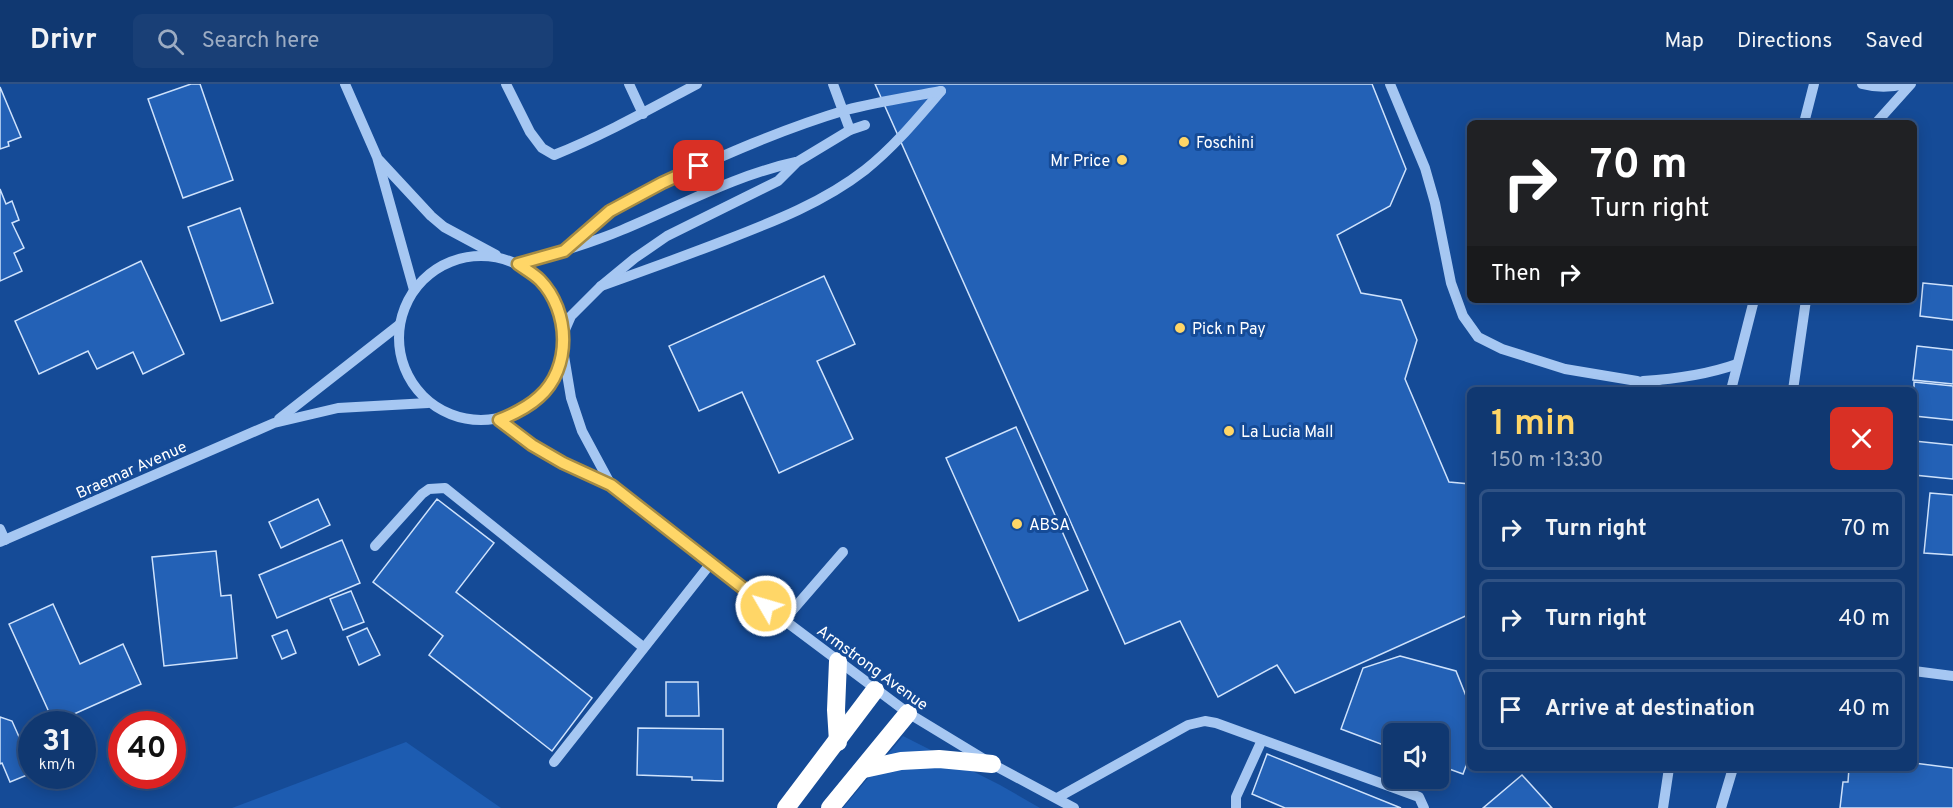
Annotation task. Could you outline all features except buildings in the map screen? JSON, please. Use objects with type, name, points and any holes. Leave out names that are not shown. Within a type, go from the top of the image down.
[{"type":"highway","points":[[837,742],[838,661]]},
{"type":"highway","points":[[786,808],[875,690]]},
{"type":"highway","points":[[830,808],[908,713]]},
{"type":"highway","points":[[864,769],[901,761],[939,759],[992,764]]},
{"type":"street","points":[[345,84],[377,157],[414,290]]},
{"type":"street","points":[[506,84],[530,132],[542,148],[554,155],[643,114],[697,84]]},
{"type":"street","points":[[629,84],[643,114]]},
{"type":"street","points":[[833,84],[850,130]]},
{"type":"street","points":[[1390,84],[1425,168],[1435,202],[1451,283],[1463,316],[1478,337],[1502,349],[1565,369],[1636,381],[1653,387]]},
{"type":"street","points":[[1805,120],[1814,84]]},
{"type":"street","points":[[1862,84],[1890,87],[1905,84]]},
{"type":"street","points":[[1879,120],[1911,84]]},
{"type":"street","points":[[564,251],[610,211],[662,183],[766,137],[848,110],[941,91],[892,146],[864,171],[829,194],[788,215],[742,234],[601,286]]},
{"type":"street","points":[[564,332],[571,316],[601,286],[635,258],[667,236],[778,181],[797,162],[850,130],[865,125]]},
{"type":"street","points":[[377,157],[444,227],[499,257],[518,264],[541,280],[556,304],[564,332],[563,352],[555,376],[541,396],[522,411],[499,420],[472,421],[445,413],[428,403],[407,376],[399,351],[399,325],[404,307],[414,290],[437,268],[466,256],[499,257]]},
{"type":"street","points":[[518,264],[620,231],[763,169],[797,162]]},
{"type":"street","points":[[1732,387],[1753,303]]},
{"type":"street","points":[[1793,387],[1806,303]]},
{"type":"street","name":"Braemar Avenue","points":[[274,423],[399,325]]},
{"type":"street","name":"Armstrong Avenue","points":[[563,352],[571,398],[582,431],[611,485]]},
{"type":"street","points":[[1636,381],[1672,380],[1702,375],[1737,364]]},
{"type":"street","name":"Braemar Avenue","points":[[3,541],[274,423],[338,408],[428,403]]},
{"type":"street","name":"Armstrong Avenue","points":[[499,420],[532,445],[563,463],[611,485],[875,690],[908,713],[992,764],[1074,808]]},
{"type":"street","points":[[375,546],[422,494],[429,489],[445,488],[643,647]]},
{"type":"street","points":[[0,529],[3,541]]},
{"type":"street","points":[[784,620],[843,552]]},
{"type":"street","points":[[554,762],[711,563]]},
{"type":"street","points":[[1917,671],[1953,676]]},
{"type":"street","points":[[1057,798],[1197,722],[1216,723],[1419,797],[1424,808]]},
{"type":"street","points":[[1236,808],[1236,797],[1262,740]]},
{"type":"street","points":[[1663,808],[1669,771]]},
{"type":"street","points":[[1721,808],[1732,771]]},
{"type":"shaded area","points":[[903,736],[1000,785],[1040,808],[843,808]]},
{"type":"shaded area","points":[[406,742],[501,808],[232,808]]},
{"type":"place","name":"Foschini","points":[[1184,142]]},
{"type":"place","name":"Mr Price","points":[[1122,160]]},
{"type":"place","name":"Pick n Pay","points":[[1180,328]]},
{"type":"place","name":"La Lucia Mall","points":[[1229,431]]},
{"type":"place","name":"ABSA","points":[[1017,524]]},
{"type":"route","points":[[699,166],[610,211],[564,251],[518,264],[541,280],[556,304],[564,332],[563,352],[555,376],[541,396],[522,411],[499,420],[532,445],[563,463],[611,485],[766,606]]}]
